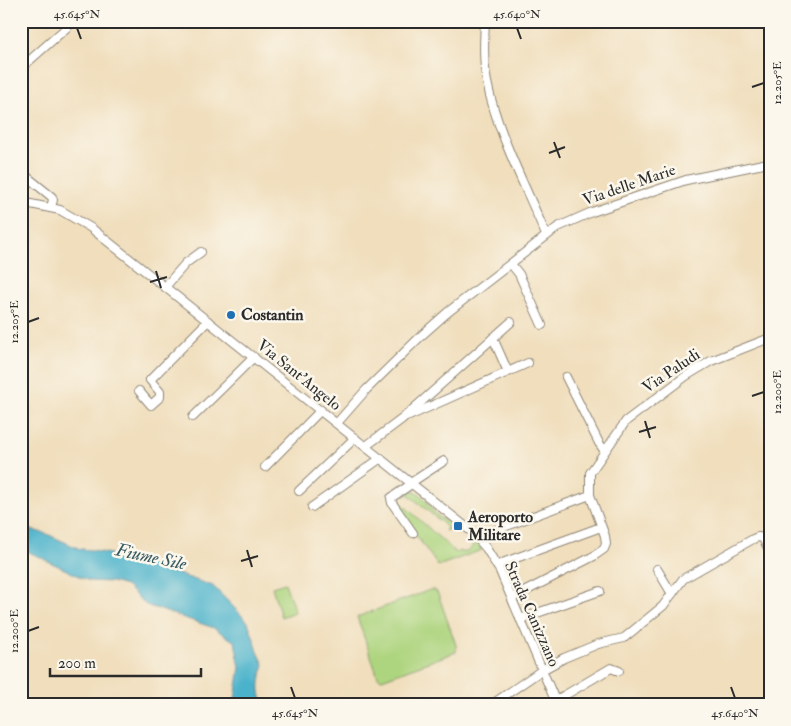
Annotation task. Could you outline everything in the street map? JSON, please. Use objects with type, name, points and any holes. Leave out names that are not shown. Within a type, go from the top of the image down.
[{"type":"street","points":[[21,68],[74,21]]},
{"type":"street","points":[[485,21],[486,82],[499,127],[546,235]]},
{"type":"street","name":"Via delle Marie","points":[[337,423],[366,390],[448,312],[546,235],[568,221],[686,180],[770,164]]},
{"type":"street","points":[[21,172],[52,197],[51,207]]},
{"type":"street","name":"Via Sant'Angelo","points":[[21,202],[51,207],[84,223],[337,423]]},
{"type":"street","points":[[165,287],[186,263],[200,252]]},
{"type":"street","points":[[511,264],[519,274],[542,325]]},
{"type":"street","points":[[139,391],[151,405],[160,397],[160,392],[150,380],[208,321]]},
{"type":"street","points":[[366,446],[402,418],[511,322]]},
{"type":"street","points":[[493,338],[508,372]]},
{"type":"street","name":"Via Paludi","points":[[512,598],[602,551],[606,544],[590,495],[590,473],[604,450],[626,421],[686,376],[711,361],[770,338]]},
{"type":"street","points":[[193,417],[254,357]]},
{"type":"street","points":[[402,418],[528,363]]},
{"type":"street","points":[[566,377],[604,450]]},
{"type":"street","points":[[265,466],[321,410]]},
{"type":"street","name":"Strada Canizzano","points":[[337,423],[412,482],[477,537],[497,566],[556,703],[611,668],[619,671]]},
{"type":"street","points":[[299,491],[356,438]]},
{"type":"street","points":[[312,507],[381,458]]},
{"type":"street","points":[[413,533],[391,502],[392,497],[444,461]]},
{"type":"street","points":[[477,537],[590,495]]},
{"type":"street","points":[[497,566],[601,527]]},
{"type":"street","points":[[491,705],[505,701],[542,670],[564,658],[598,644],[624,638],[663,606],[680,582],[686,577],[756,537],[763,538],[770,552]]},
{"type":"street","points":[[657,569],[672,594]]},
{"type":"street","points":[[520,619],[600,591]]},
{"type":"green space","points":[[413,491],[423,497],[438,516],[466,531],[482,550],[438,566],[394,504],[394,500],[398,497],[401,498],[399,501],[456,553],[469,550],[473,541],[457,527],[445,531],[447,527],[408,494],[405,496],[405,494]]},
{"type":"green space","points":[[285,583],[295,612],[281,617],[272,587]]},
{"type":"green space","points":[[430,590],[435,590],[438,594],[456,645],[456,652],[382,679],[378,677],[357,617]]},
{"type":"water","points":[[21,527],[47,534],[80,549],[93,550],[143,562],[213,586],[248,622],[264,664],[260,679],[260,690],[264,705],[234,705],[240,667],[235,642],[214,628],[146,605],[126,586],[112,582],[89,581],[21,548]]},
{"type":"place","name":"Costantin","points":[[231,315]]},
{"type":"place","name":"Aeroporto Militare","points":[[458,526]]},
{"type":"water label","name":"Fiume Sile","points":[[151,557]]}]
